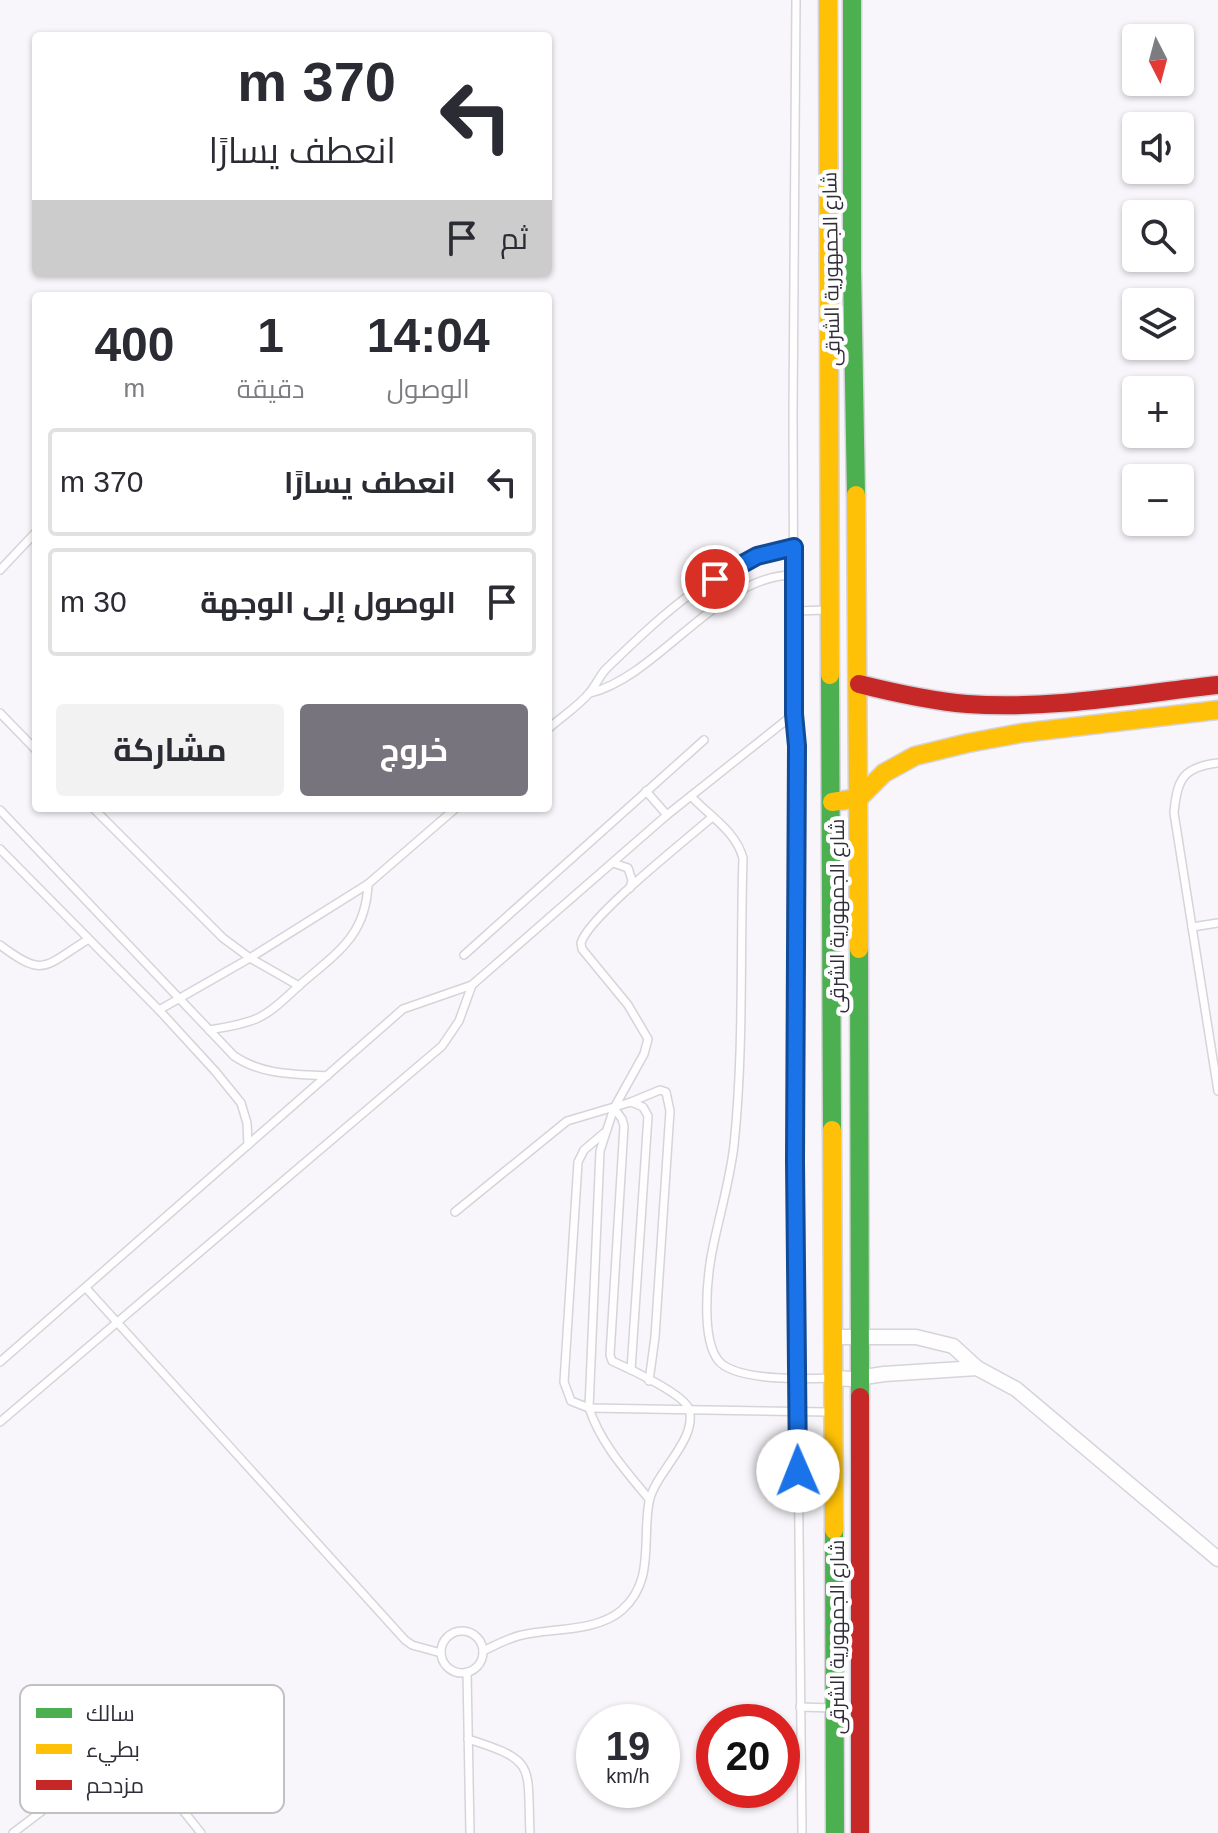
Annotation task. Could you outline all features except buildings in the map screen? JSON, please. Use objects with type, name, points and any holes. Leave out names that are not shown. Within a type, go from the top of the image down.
[{"type":"main road","name":"شارع الجمهورية الشرقى","points":[[828,0],[835,1833]]},
{"type":"main road","name":"شارع الجمهورية الشرقى","points":[[852,0],[852,269],[859,684],[860,1833]]},
{"type":"main road","points":[[830,619],[858,628]]},
{"type":"main road","points":[[859,684],[942,701],[984,705],[1026,705],[1218,685]]},
{"type":"main road","points":[[832,802],[859,798],[884,773],[901,762],[954,746],[1022,733],[1218,710]]},
{"type":"street","points":[[835,1337],[916,1337],[953,1346],[977,1368],[1016,1389],[1212,1550],[1218,1559]]},
{"type":"street","points":[[835,1378],[977,1368]]},
{"type":"lane","points":[[796,0],[793,575],[797,746],[800,1704]]},
{"type":"lane","points":[[0,570],[32,536]]},
{"type":"lane","points":[[552,726],[590,693],[605,670],[694,592],[749,560],[794,547]]},
{"type":"lane","points":[[590,693],[613,685],[711,611],[756,583],[774,576],[793,575]]},
{"type":"lane","points":[[794,611],[830,619]]},
{"type":"lane","points":[[0,713],[32,746]]},
{"type":"lane","points":[[0,1362],[403,1009],[472,985],[667,815],[794,714]]},
{"type":"lane","points":[[464,955],[704,740]]},
{"type":"lane","points":[[1218,763],[1190,770],[1178,786],[1174,813],[1218,1091]]},
{"type":"lane","points":[[646,791],[667,815]]},
{"type":"lane","points":[[691,796],[711,818],[733,834],[743,858],[737,1108],[727,1188],[707,1284],[708,1328],[713,1352],[719,1362],[745,1373],[797,1379],[835,1378]]},
{"type":"lane","points":[[0,810],[234,1056],[248,1066],[263,1071],[327,1076]]},
{"type":"lane","points":[[97,812],[212,928],[250,958],[299,986]]},
{"type":"lane","points":[[159,1010],[250,958],[368,884],[451,812]]},
{"type":"lane","points":[[649,1499],[610,1451],[594,1424],[589,1408],[600,1151],[614,1108],[644,1054],[648,1039],[628,1005],[582,949],[581,943],[589,928],[630,888],[711,818]]},
{"type":"lane","points":[[0,849],[215,1071],[241,1103],[247,1123],[248,1145]]},
{"type":"lane","points":[[613,863],[628,868],[632,880],[630,888]]},
{"type":"lane","points":[[209,1030],[257,1019],[343,948],[354,934],[367,901],[368,884]]},
{"type":"lane","points":[[1192,927],[1218,923]]},
{"type":"lane","points":[[0,945],[29,965],[45,966],[87,940]]},
{"type":"lane","points":[[2,1417],[442,1046],[459,1021],[472,985]]},
{"type":"lane","points":[[455,1212],[567,1121],[614,1108],[660,1090],[666,1092],[670,1111],[655,1337],[649,1381]]},
{"type":"lane","points":[[631,1102],[643,1107],[648,1116],[631,1370]]},
{"type":"lane","points":[[483,1651],[519,1635],[597,1622],[619,1613],[633,1598],[643,1577],[649,1499],[688,1431],[689,1411],[682,1399],[612,1361],[610,1355],[624,1126],[614,1108]]},
{"type":"lane","points":[[606,1131],[584,1150],[578,1162],[564,1376],[571,1401],[589,1408],[835,1412]]},
{"type":"lane","points":[[86,1288],[405,1640],[441,1653]]},
{"type":"lane","points":[[466,1631],[475,1635],[483,1651],[476,1668],[458,1673],[443,1662],[441,1653],[442,1643],[448,1636],[466,1631]]},
{"type":"lane","points":[[467,1672],[470,1833]]},
{"type":"lane","points":[[802,1833],[800,1707],[835,1708]]},
{"type":"lane","points":[[468,1739],[520,1759],[526,1771],[530,1833]]},
{"type":"lane","points":[[13,1833],[39,1813]]},
{"type":"lane","points":[[185,1813],[201,1833]]},
{"type":"traffic: fast","points":[[852,0],[856,495]]},
{"type":"traffic: fast","points":[[830,675],[832,1130]]},
{"type":"traffic: fast","points":[[859,949],[860,1397]]},
{"type":"traffic: fast","points":[[834,1530],[835,1833]]},
{"type":"traffic: slow","points":[[828,0],[830,675]]},
{"type":"traffic: slow","points":[[856,495],[859,949]]},
{"type":"traffic: slow","points":[[832,802],[859,798],[884,773],[915,756],[968,743],[1022,733],[1218,710]]},
{"type":"traffic: slow","points":[[832,1130],[834,1530]]},
{"type":"traffic: jam","points":[[859,684],[940,701],[998,705],[1093,700],[1218,685]]},
{"type":"traffic: jam","points":[[860,1397],[860,1833]]},
{"type":"route","points":[[715,579],[757,556],[794,547],[798,1471]]}]
